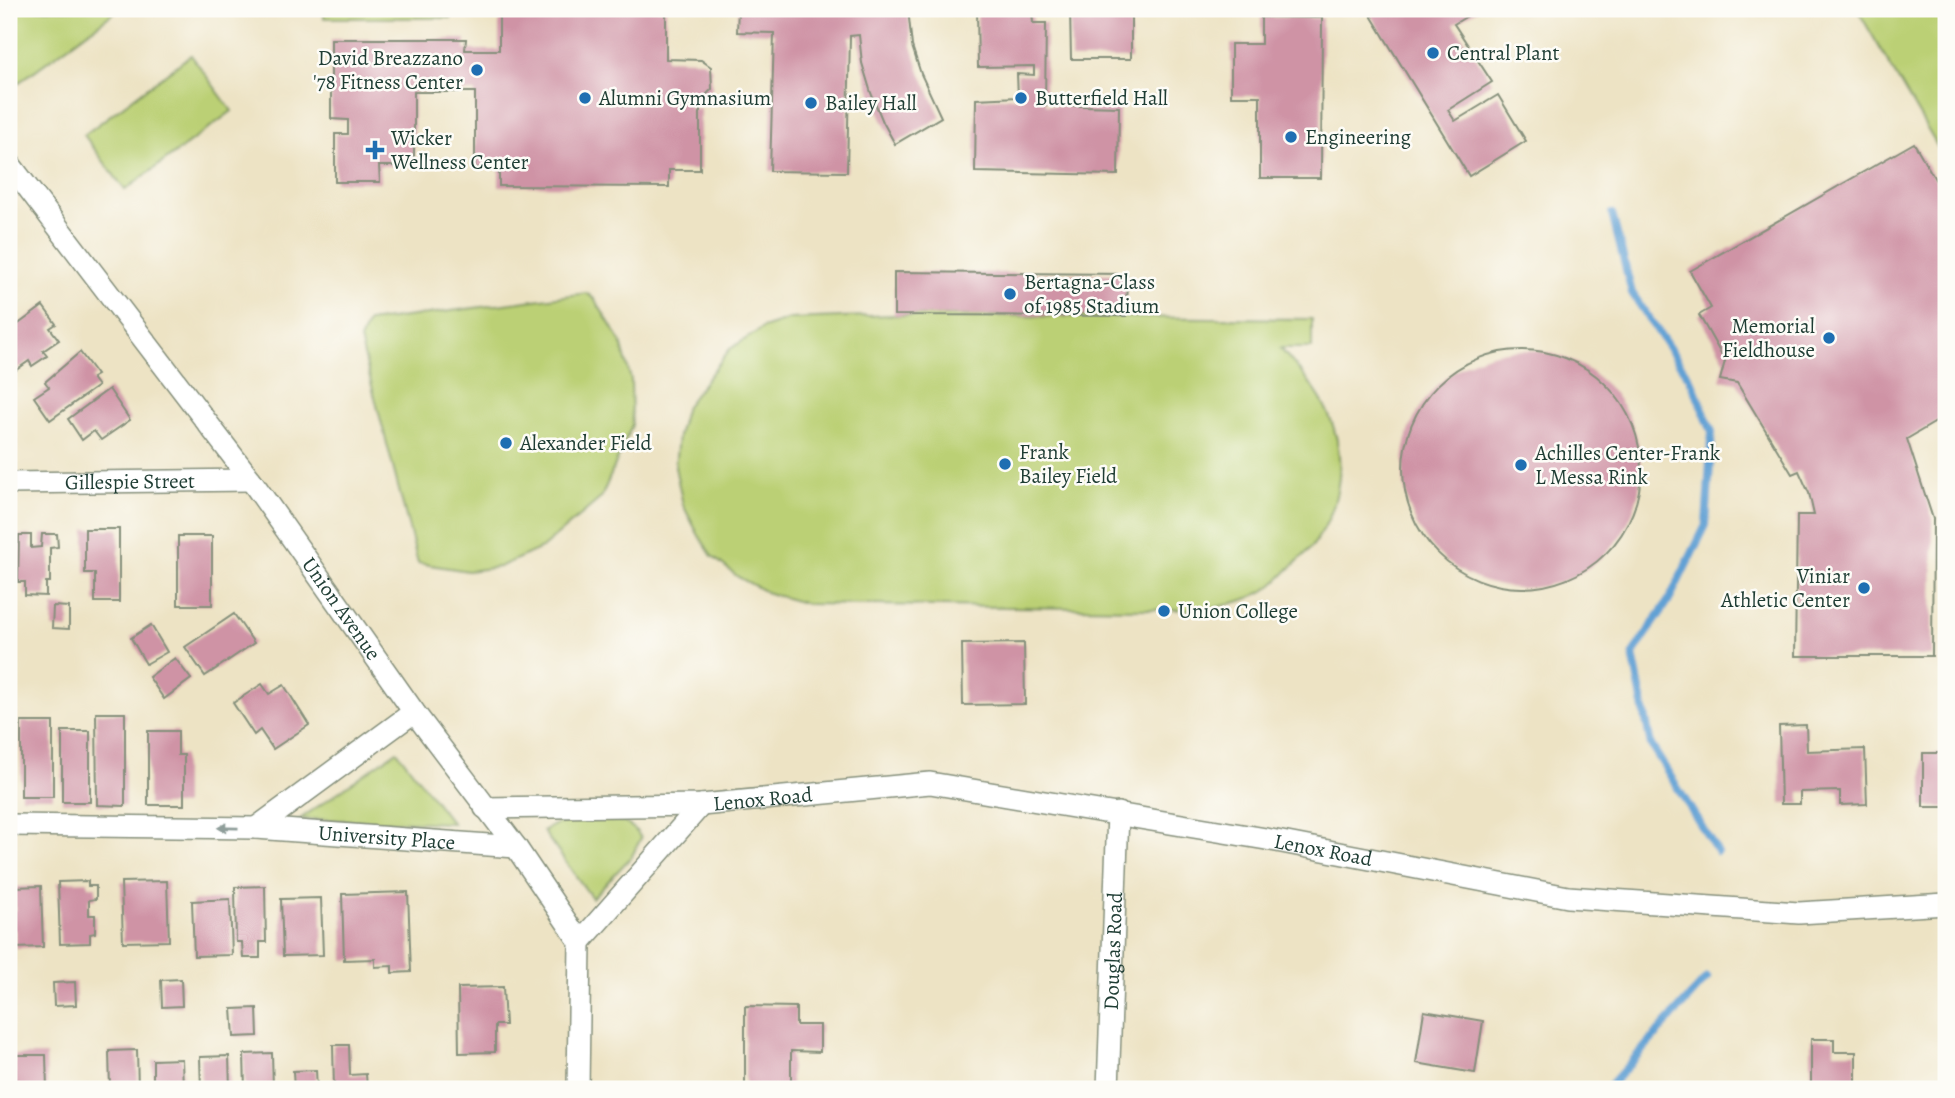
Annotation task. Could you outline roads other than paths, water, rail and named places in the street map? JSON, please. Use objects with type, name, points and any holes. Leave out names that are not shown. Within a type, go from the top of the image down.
[{"type":"street","name":"Union Avenue","points":[[9,163],[251,480],[414,712],[516,847],[580,942]]},
{"type":"street","name":"Gillespie Street","points":[[9,482],[251,480]]},
{"type":"street","name":"University Place","points":[[256,828],[414,712]]},
{"type":"street","name":"Lenox Road","points":[[485,808],[701,805],[930,783],[1266,839],[1568,897],[1799,913],[1946,904]]},
{"type":"street","name":"Lenox Road","points":[[580,942],[701,805]]},
{"type":"street","name":"Douglas Road","points":[[1108,1089],[1118,813]]},
{"type":"street","name":"University Place","points":[[9,825],[256,828],[516,847]]},
{"type":"street","points":[[578,1089],[580,942]]},
{"type":"waterway","points":[[1612,214],[1632,293],[1692,382],[1712,432],[1706,525],[1669,600],[1633,654],[1651,745],[1717,851]]},
{"type":"waterway","points":[[1607,1089],[1707,978]]},
{"type":"place","name":"Central Plant","points":[[1433,53]]},
{"type":"place","name":"David Breazzano '78 Fitness Center","points":[[477,70]]},
{"type":"place","name":"Alumni Gymnasium","points":[[585,98]]},
{"type":"place","name":"Butterfield Hall","points":[[1021,98]]},
{"type":"place","name":"Bailey Hall","points":[[811,103]]},
{"type":"place","name":"Engineering","points":[[1291,137]]},
{"type":"place","name":"Wicker Wellness Center","points":[[375,150]]},
{"type":"place","name":"Bertagna-Class of 1985 Stadium","points":[[1010,294]]},
{"type":"place","name":"Memorial Fieldhouse","points":[[1829,338]]},
{"type":"place","name":"Alexander Field","points":[[506,443]]},
{"type":"place","name":"Frank Bailey Field","points":[[1005,464]]},
{"type":"place","name":"Achilles Center-Frank L Messa Rink","points":[[1521,465]]},
{"type":"place","name":"Viniar Athletic Center","points":[[1864,588]]},
{"type":"place","name":"Union College","points":[[1164,611]]}]
